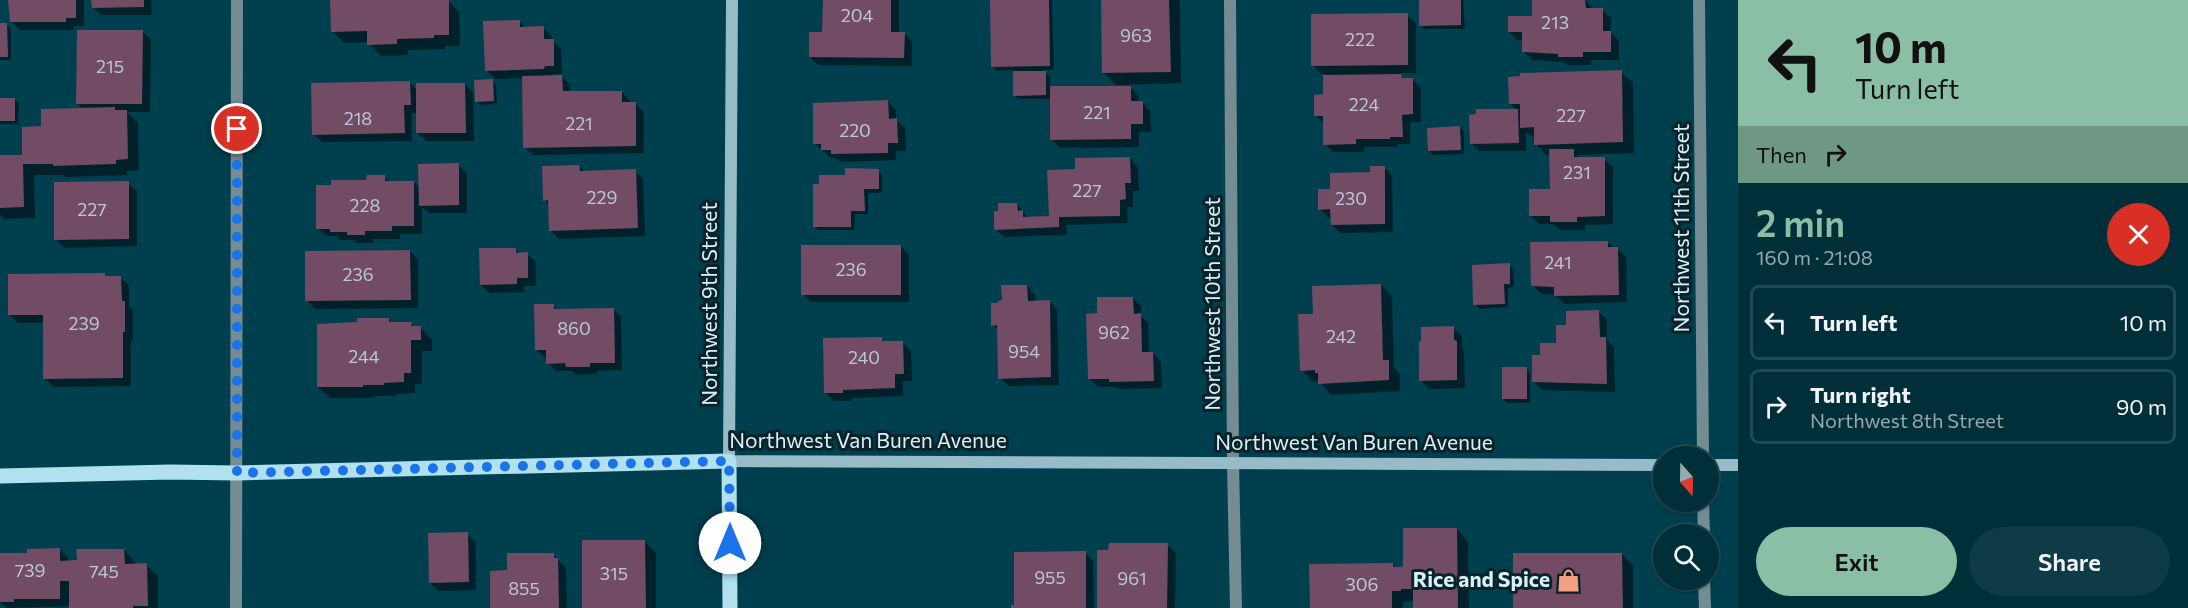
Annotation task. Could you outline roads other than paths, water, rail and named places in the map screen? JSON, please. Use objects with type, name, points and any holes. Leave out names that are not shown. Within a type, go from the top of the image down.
[{"type":"main road","name":"Northwest 9th Street","points":[[730,608],[732,0]]},
{"type":"main road","name":"Northwest Van Buren Avenue","points":[[0,476],[170,472],[237,473],[729,461],[1653,465]]},
{"type":"main road","points":[[1719,465],[1738,465]]},
{"type":"street","points":[[236,608],[237,0]]},
{"type":"street","name":"Northwest 10th Street","points":[[1230,0],[1236,608]]},
{"type":"street","name":"Northwest 11th Street","points":[[1699,0],[1703,446]]},
{"type":"street","points":[[1704,590],[1705,608]]},
{"type":"place","name":"Rice and Spice","points":[[1568,580]]}]
